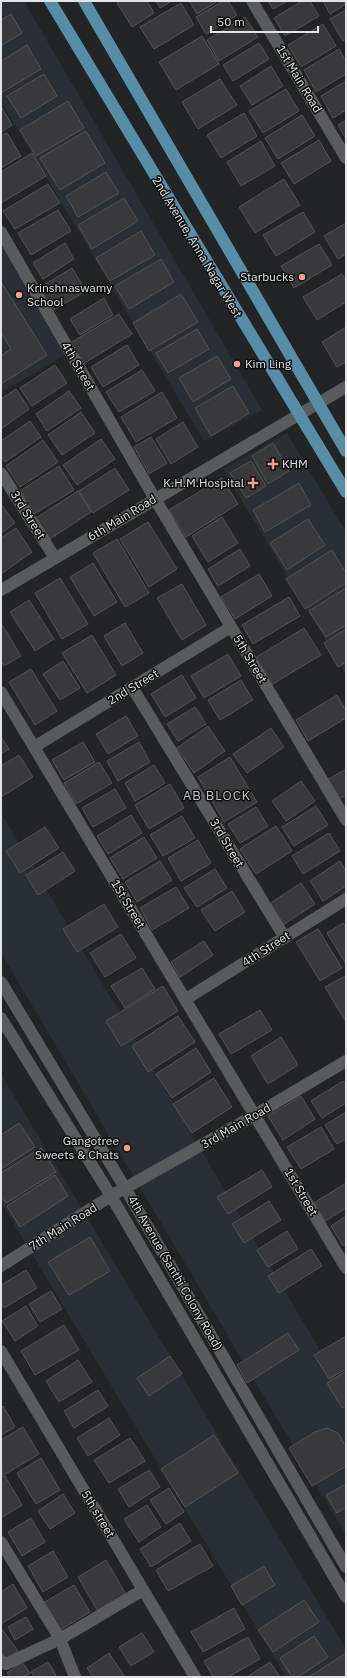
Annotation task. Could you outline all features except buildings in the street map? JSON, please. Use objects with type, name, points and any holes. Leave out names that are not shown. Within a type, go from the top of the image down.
[{"type":"main road","name":"2nd Avenue, Anna Nagar West","points":[[50,1],[297,414],[346,492]]},
{"type":"main road","name":"2nd Avenue, Anna Nagar West","points":[[84,1],[346,451]]},
{"type":"street","name":"1st Main Road","points":[[252,1],[346,158]]},
{"type":"street","name":"4th Street","points":[[1,232],[155,499]]},
{"type":"street","name":"6th Main Road","points":[[1,590],[297,414],[346,387]]},
{"type":"street","name":"3rd Street","points":[[1,472],[55,558]]},
{"type":"street","name":"5th Street","points":[[155,499],[346,820]]},
{"type":"street","name":"2nd Street","points":[[34,747],[231,627]]},
{"type":"street","name":"3rd Street","points":[[132,687],[285,938]]},
{"type":"street","name":"1St Street","points":[[1,692],[256,1115]]},
{"type":"street","name":"4th Street","points":[[186,999],[346,899]]},
{"type":"street","name":"4th Avenue (Santhi Colony Road)","points":[[1,982],[125,1188],[346,1567]]},
{"type":"street","name":"4th Avenue (Santhi Colony Road)","points":[[1,1018],[111,1196],[346,1597]]},
{"type":"street","name":"3rd Main Road","points":[[125,1188],[256,1115],[346,1061]]},
{"type":"street","name":"1st Street","points":[[256,1115],[346,1268]]},
{"type":"street","name":"7th Main Road","points":[[1,1266],[125,1188]]},
{"type":"street","name":"5th street","points":[[1,1351],[195,1677]]},
{"type":"street","points":[[1,1542],[60,1639],[75,1677]]},
{"type":"street","points":[[1,1661],[6,1664],[60,1639],[143,1590]]},
{"type":"shaded area","points":[[1,1],[24,1],[262,410],[204,441],[1,102]]},
{"type":"shaded area","name":"Krinshnaswamy School","points":[[1,239],[71,351],[1,393]]},
{"type":"shaded area","points":[[287,433],[346,532],[346,675],[223,469]]},
{"type":"shaded area","points":[[1,813],[346,1394],[346,1535],[1,953]]},
{"type":"shaded area","points":[[1,1074],[346,1649],[346,1677],[286,1677],[1,1202]]},
{"type":"place","name":"Starbucks","points":[[302,277]]},
{"type":"place","name":"Krinshnaswamy School","points":[[19,295]]},
{"type":"place","name":"Kim Ling","points":[[237,364]]},
{"type":"place","name":"KHM","points":[[273,464]]},
{"type":"place","name":"K.H.M.Hospital","points":[[253,483]]},
{"type":"place","name":"Gangotree Sweets & Chats","points":[[127,1148]]},
{"type":"district","name":"AB BLOCK","points":[[217,795]]}]
